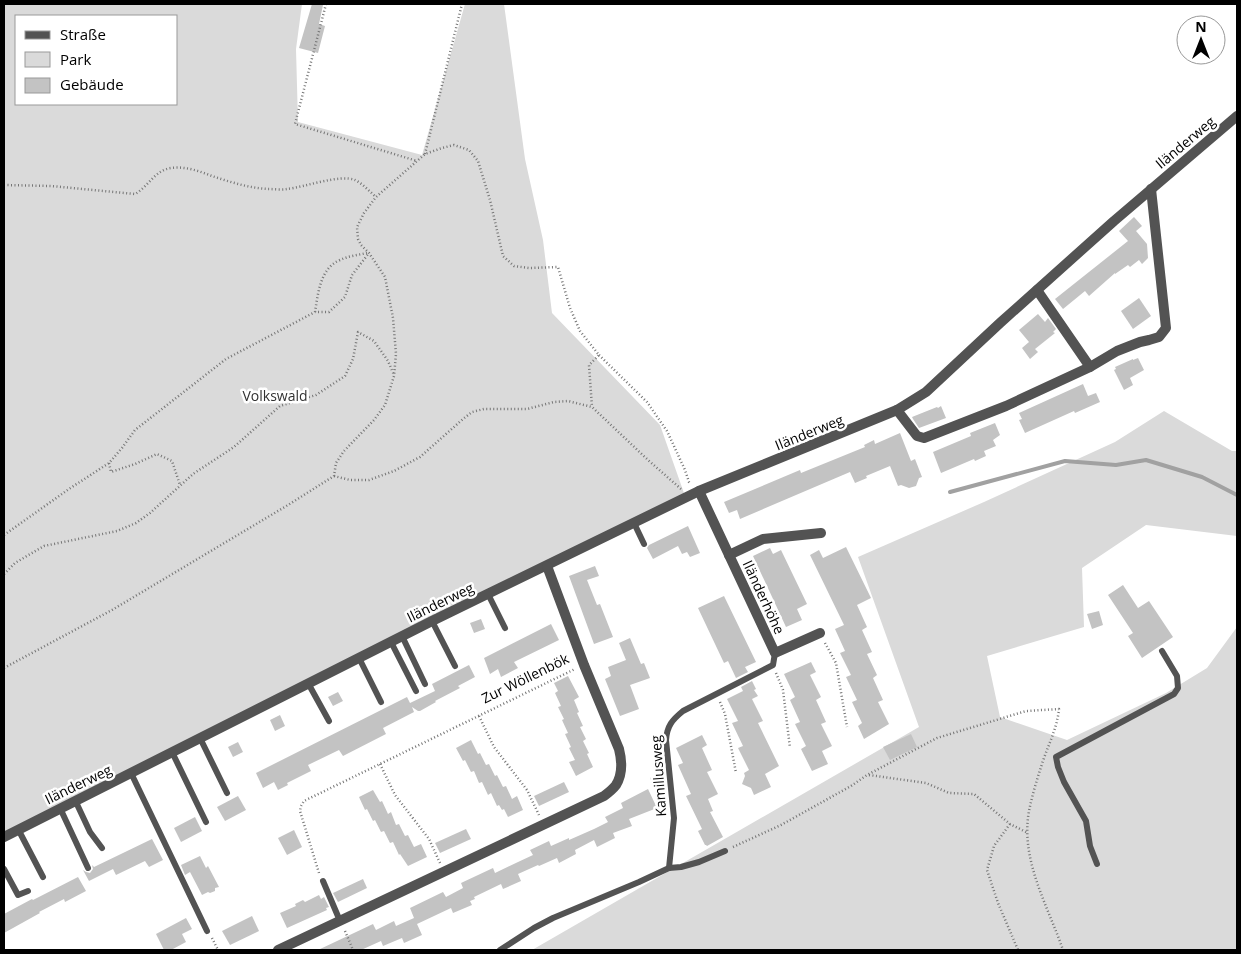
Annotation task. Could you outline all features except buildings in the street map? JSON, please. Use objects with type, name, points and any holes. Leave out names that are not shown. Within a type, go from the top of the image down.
[{"type":"street","name":"Iländerweg","points":[[4,837],[432,621],[694,494],[897,410],[926,392],[1114,221],[1237,116]]},
{"type":"street","points":[[897,410],[917,436],[924,438],[1006,406],[1090,367],[1118,351],[1159,337],[1166,328],[1151,190]]},
{"type":"street","points":[[1037,290],[1090,367]]},
{"type":"street","name":"Iländerhöhe","points":[[694,494],[729,554],[776,653],[820,632]]},
{"type":"street","name":"Iländerhöhe","points":[[729,554],[763,539],[821,533]]},
{"type":"street","name":"Zur Wöllenbök","points":[[278,950],[604,796],[616,785],[621,774],[619,749],[584,665],[547,566]]},
{"type":"lane","points":[[634,523],[644,544]]},
{"type":"lane","points":[[488,594],[505,628]]},
{"type":"lane","points":[[432,621],[454,666]]},
{"type":"lane","points":[[402,636],[425,684]]},
{"type":"lane","points":[[391,642],[416,692]]},
{"type":"lane","points":[[1097,864],[1090,846],[1086,821],[1064,782],[1056,757],[1174,694],[1178,688],[1176,676],[1162,651]]},
{"type":"lane","points":[[773,665],[776,653]]},
{"type":"lane","points":[[359,658],[381,702]]},
{"type":"lane","name":"Kamillusweg","points":[[669,868],[674,818],[666,740],[667,729],[683,710],[773,665]]},
{"type":"lane","points":[[308,683],[329,721]]},
{"type":"lane","points":[[200,738],[227,793]]},
{"type":"lane","points":[[172,752],[206,822]]},
{"type":"lane","points":[[131,773],[207,931]]},
{"type":"lane","points":[[75,800],[90,832],[102,848]]},
{"type":"lane","points":[[60,808],[88,868]]},
{"type":"lane","points":[[18,829],[43,877]]},
{"type":"lane","points":[[500,950],[553,918],[669,868],[699,862],[725,851]]},
{"type":"lane","points":[[4,869],[18,895],[28,891]]},
{"type":"lane","points":[[323,881],[340,921]]},
{"type":"path","points":[[326,4],[295,124],[417,162]]},
{"type":"path","points":[[425,154],[462,4]]},
{"type":"path","points":[[334,476],[336,463],[344,451],[374,420],[385,405],[394,376],[396,354],[393,318],[384,278],[369,253],[358,240],[357,227],[364,213],[376,197],[425,154],[454,145],[469,150],[478,161],[503,256],[514,266],[558,268],[570,308],[580,331],[599,355],[647,402],[667,431],[694,494]]},
{"type":"path","points":[[4,185],[60,186],[135,194],[141,191],[162,170],[190,168],[240,185],[265,189],[287,189],[343,178],[354,180],[376,197]]},
{"type":"path","points":[[4,535],[109,463],[135,430],[226,359],[315,312],[329,312],[345,297],[352,275],[369,253]]},
{"type":"path","points":[[315,312],[319,288],[326,272],[338,260],[369,253]]},
{"type":"path","points":[[4,574],[15,563],[44,546],[117,531],[136,523],[208,463],[234,447],[280,406],[316,395],[345,376],[353,360],[358,332],[374,341],[388,361],[394,376]]},
{"type":"path","points":[[592,406],[588,365],[599,355]]},
{"type":"path","points":[[4,668],[120,605],[334,476],[350,480],[369,480],[394,471],[420,457],[472,412],[484,409],[527,409],[554,402],[568,401],[592,406],[648,460],[694,494]]},
{"type":"path","points":[[109,463],[112,472],[157,454],[172,461],[180,485]]},
{"type":"path","points":[[820,632],[836,663],[848,727]]},
{"type":"path","name":"Zur Wöllenbök","points":[[323,881],[300,811],[304,801],[584,665]]},
{"type":"path","points":[[773,665],[783,690],[790,748]]},
{"type":"path","points":[[716,694],[725,714],[736,773]]},
{"type":"path","points":[[725,851],[781,825],[851,786],[867,774],[937,738],[1026,710],[1059,709],[1058,723],[1042,764],[1029,813],[1028,833],[1029,852],[1035,878],[1063,950]]},
{"type":"path","name":"Zur Wöllenbök","points":[[479,716],[494,747],[527,790],[543,824]]},
{"type":"path","points":[[380,764],[395,795],[429,839],[444,871]]},
{"type":"path","points":[[867,774],[926,783],[949,793],[974,794],[1010,824],[1028,833]]},
{"type":"path","points":[[1010,824],[994,846],[988,870],[998,903],[1018,950]]},
{"type":"path","points":[[340,921],[353,950]]},
{"type":"path","points":[[207,931],[218,950]]},
{"type":"green space","name":"Volkswald","points":[[4,4],[302,4],[296,49],[298,122],[422,155],[465,4],[504,4],[525,159],[543,240],[552,313],[660,425],[685,496],[4,836]]},
{"type":"green space","points":[[1164,411],[1232,451],[1237,451],[1237,536],[1146,525],[1082,568],[1084,627],[987,656],[1000,717],[1067,740],[1166,693],[1207,668],[1237,627],[1237,950],[532,950],[919,727],[858,557],[1115,442]]},
{"type":"waterway","points":[[950,492],[1065,461],[1116,465],[1146,460],[1202,477],[1237,495]]}]
